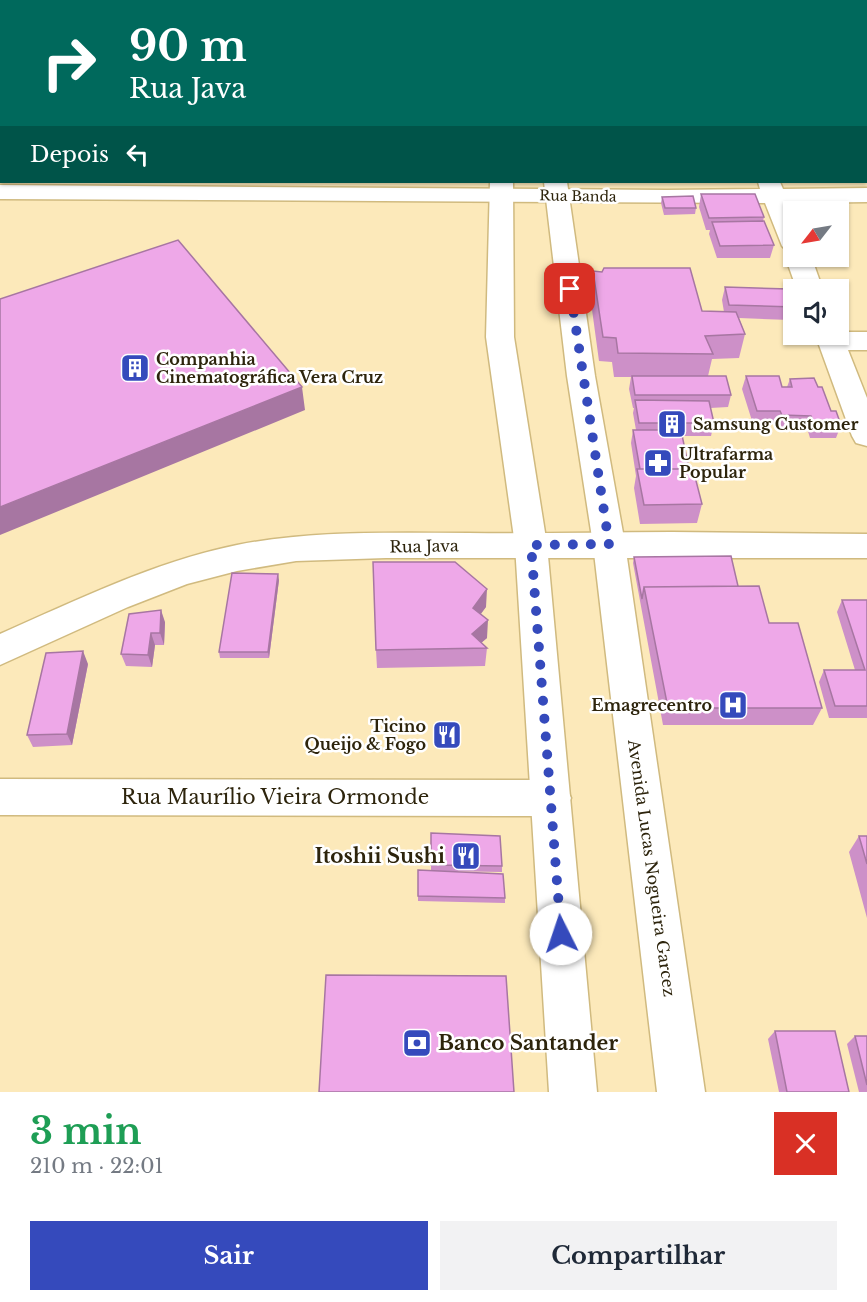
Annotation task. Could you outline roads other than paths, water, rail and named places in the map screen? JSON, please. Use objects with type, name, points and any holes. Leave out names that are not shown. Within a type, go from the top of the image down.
[{"type":"street","name":"Rua Banda","points":[[0,192],[92,188],[772,188],[867,195]]},
{"type":"street","points":[[501,188],[500,337],[531,545],[573,1092]]},
{"type":"street","points":[[772,188],[783,217]]},
{"type":"street","name":"Avenida Lucas Nogueira Garcez","points":[[556,189],[581,376],[609,544],[681,1092]]},
{"type":"street","points":[[849,340],[867,341]]},
{"type":"street","points":[[832,345],[867,436]]},
{"type":"street","name":"Rua Java","points":[[0,650],[185,572],[236,558],[322,547],[755,543],[867,546]]},
{"type":"street","name":"Rua Maurílio Vieira Ormonde","points":[[0,797],[551,798]]},
{"type":"place","name":"Companhia Cinematográfica Vera Cruz","points":[[135,368]]},
{"type":"place","name":"Samsung Customer","points":[[672,424]]},
{"type":"place","name":"Ultrafarma Popular","points":[[658,463]]},
{"type":"place","name":"Emagrecentro","points":[[733,705]]},
{"type":"place","name":"Ticino Queijo & Fogo","points":[[447,735]]},
{"type":"place","name":"Itoshii Sushi","points":[[466,856]]},
{"type":"place","name":"Banco Santander","points":[[417,1043]]}]
